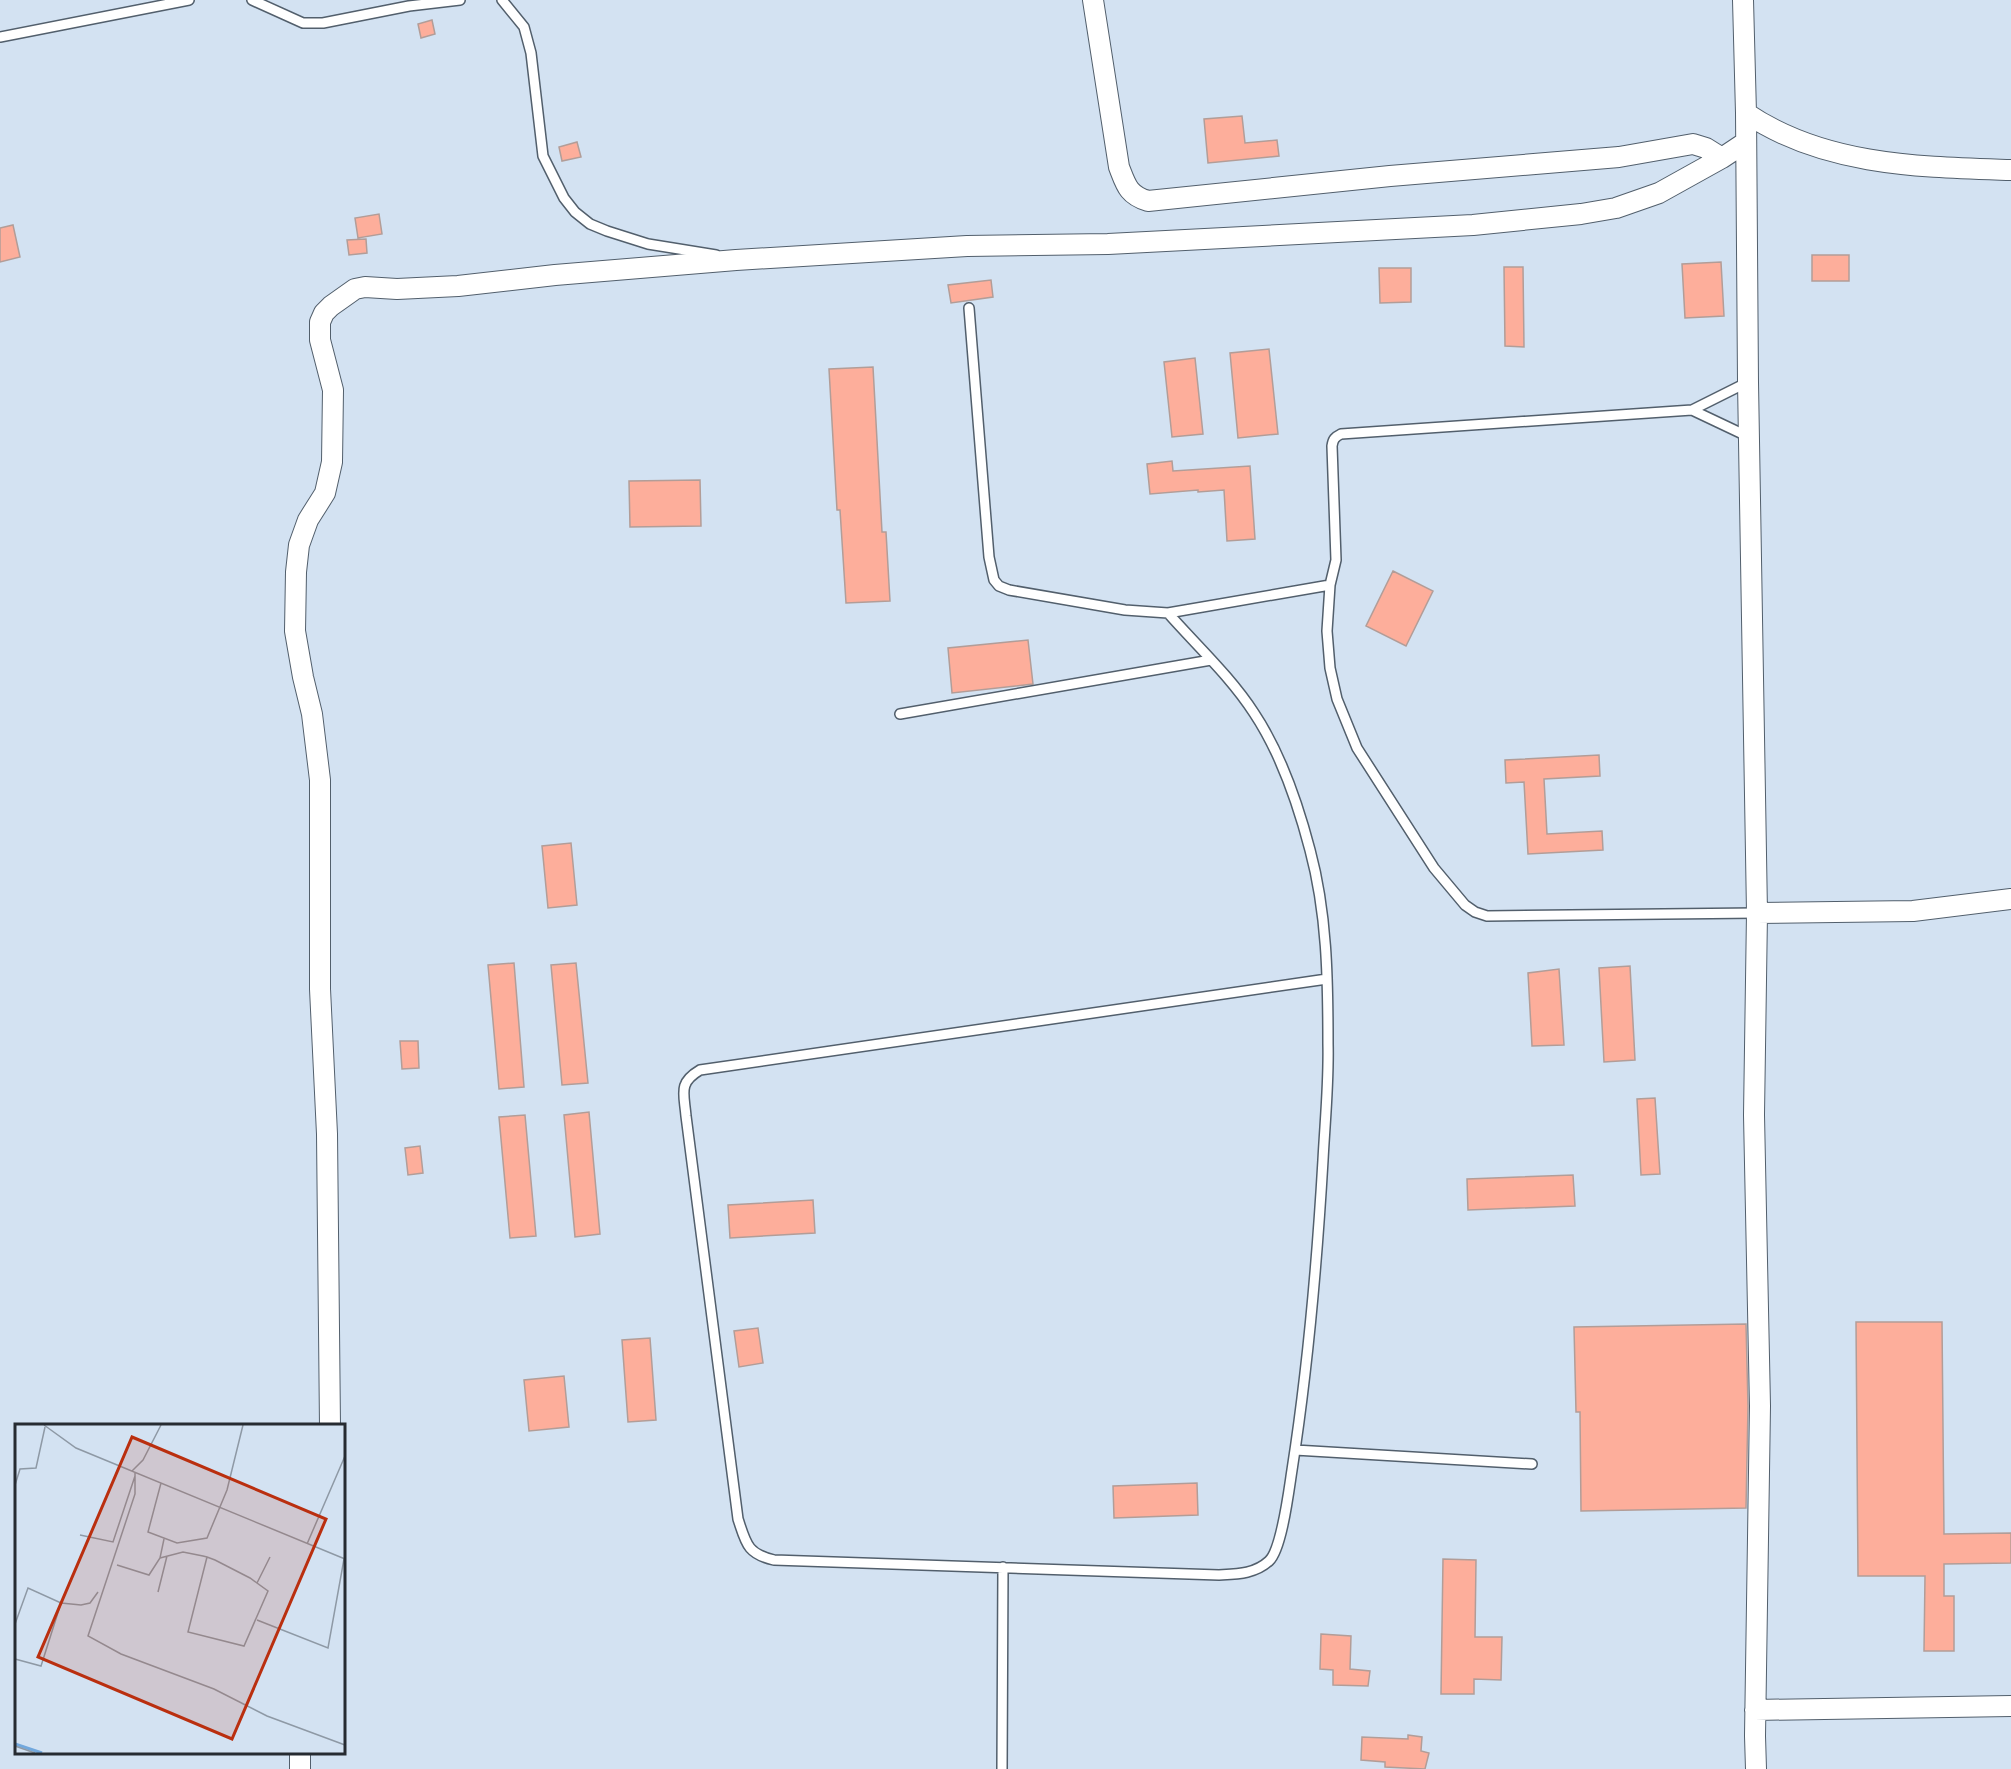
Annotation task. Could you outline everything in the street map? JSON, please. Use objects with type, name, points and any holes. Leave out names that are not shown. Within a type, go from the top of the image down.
[{"type":"street","points":[[1093,0],[1119,167],[1127,186],[1135,197],[1148,201],[1390,176],[1619,157],[1693,144],[1706,148],[1722,158]]},
{"type":"street","points":[[1743,0],[1757,913],[1754,1115],[1760,1418],[1756,1769]]},
{"type":"street","points":[[1746,113],[1765,126],[1808,145],[1871,160],[1917,167],[2011,170]]},
{"type":"street","points":[[330,1424],[327,1134],[320,989],[320,780],[312,714],[295,631],[299,545],[308,520],[325,493],[332,462],[333,390],[320,340],[320,322],[324,313],[338,299],[355,289],[365,288],[458,286],[555,275],[736,260],[967,246],[1120,243],[1473,225],[1560,217],[1638,202],[1659,193],[1746,142]]},
{"type":"street","points":[[1757,913],[1913,912],[2011,899]]},
{"type":"street","points":[[1755,1710],[2011,1706]]},
{"type":"lane","points":[[0,37],[189,0]]},
{"type":"lane","points":[[252,0],[303,23],[313,23],[409,6],[460,0]]},
{"type":"lane","points":[[502,0],[524,27],[531,53],[543,156],[564,198],[574,212],[590,224],[648,244],[697,251],[736,260]]},
{"type":"lane","points":[[969,308],[989,557],[994,580],[999,586],[1020,593],[1125,610],[1168,614],[1330,585]]},
{"type":"lane","points":[[1748,382],[1692,410],[1341,434],[1333,440],[1332,446],[1336,560],[1330,585],[1328,631],[1330,668],[1337,699],[1358,748],[1434,868],[1475,912],[1487,915],[1757,913]]},
{"type":"lane","points":[[1692,410],[1749,437]]},
{"type":"lane","points":[[1168,614],[1224,673],[1255,714],[1285,772],[1310,850],[1321,898],[1326,945],[1327,979],[1329,1048],[1320,1198],[1306,1375],[1284,1522],[1270,1560],[1252,1572],[1219,1575],[774,1560],[758,1556],[747,1544],[738,1519],[686,1116],[683,1088],[688,1077],[700,1070],[1327,979]]},
{"type":"lane","points":[[900,714],[1211,660]]},
{"type":"lane","points":[[1295,1450],[1532,1464]]},
{"type":"lane","points":[[1002,1769],[1003,1567]]},
{"type":"building","points":[[432,20],[435,34],[421,38],[418,24]]},
{"type":"building","points":[[1242,116],[1245,143],[1277,140],[1279,156],[1208,163],[1204,119]]},
{"type":"building","points":[[577,142],[581,157],[562,161],[559,147]]},
{"type":"building","points":[[379,214],[382,234],[358,238],[355,218]]},
{"type":"building","points":[[13,225],[20,257],[0,262],[0,228]]},
{"type":"building","points":[[366,239],[367,253],[349,255],[347,240]]},
{"type":"building","points":[[1812,255],[1849,255],[1849,281],[1812,281]]},
{"type":"building","points":[[1721,262],[1724,316],[1685,318],[1682,264]]},
{"type":"building","points":[[1504,267],[1523,267],[1524,347],[1505,346]]},
{"type":"building","points":[[1379,268],[1411,268],[1411,302],[1380,303]]},
{"type":"building","points":[[991,280],[993,297],[951,303],[948,285]]},
{"type":"building","points":[[1269,349],[1278,434],[1238,438],[1230,353]]},
{"type":"building","points":[[1195,358],[1203,434],[1172,437],[1164,362]]},
{"type":"building","points":[[873,367],[882,532],[886,532],[890,601],[846,603],[840,510],[837,510],[829,369]]},
{"type":"building","points":[[1172,461],[1173,471],[1250,466],[1255,539],[1227,541],[1224,490],[1150,494],[1147,464]]},
{"type":"building","points":[[700,480],[701,526],[630,527],[629,481]]},
{"type":"building","points":[[1393,571],[1433,591],[1406,646],[1366,626]]},
{"type":"building","points":[[1028,640],[1033,684],[952,693],[948,648]]},
{"type":"building","points":[[1599,755],[1600,776],[1544,779],[1547,834],[1602,831],[1603,850],[1528,854],[1524,782],[1506,783],[1505,760]]},
{"type":"building","points":[[571,843],[577,905],[548,908],[542,846]]},
{"type":"building","points":[[514,963],[524,1087],[499,1089],[488,965]]},
{"type":"building","points":[[576,963],[588,1083],[562,1085],[551,965]]},
{"type":"building","points":[[1630,966],[1635,1060],[1604,1062],[1599,968]]},
{"type":"building","points":[[1559,969],[1564,1045],[1532,1046],[1528,973]]},
{"type":"building","points":[[400,1041],[418,1041],[419,1068],[402,1069]]},
{"type":"building","points":[[1655,1098],[1660,1174],[1641,1175],[1637,1099]]},
{"type":"building","points":[[589,1112],[600,1234],[575,1237],[564,1115]]},
{"type":"building","points":[[525,1115],[536,1236],[510,1238],[499,1117]]},
{"type":"building","points":[[420,1146],[423,1173],[408,1175],[405,1148]]},
{"type":"building","points":[[1573,1175],[1575,1206],[1468,1210],[1467,1179]]},
{"type":"building","points":[[813,1200],[815,1233],[730,1238],[728,1205]]},
{"type":"building","points":[[1856,1322],[1942,1322],[1944,1534],[2011,1533],[2011,1563],[1944,1564],[1944,1596],[1954,1596],[1954,1651],[1924,1651],[1925,1576],[1858,1576]]},
{"type":"building","points":[[1746,1324],[1748,1406],[1746,1508],[1581,1511],[1580,1412],[1576,1412],[1574,1327]]},
{"type":"building","points":[[758,1328],[763,1363],[739,1367],[734,1331]]},
{"type":"building","points":[[650,1338],[656,1420],[628,1422],[622,1340]]},
{"type":"building","points":[[564,1376],[569,1427],[529,1431],[524,1380]]},
{"type":"building","points":[[1197,1483],[1198,1515],[1114,1518],[1113,1486]]},
{"type":"building","points":[[1443,1559],[1476,1560],[1475,1637],[1502,1637],[1501,1680],[1474,1679],[1474,1694],[1441,1694]]},
{"type":"building","points":[[1321,1634],[1351,1636],[1350,1669],[1370,1671],[1368,1686],[1333,1685],[1333,1670],[1320,1669]]},
{"type":"building","points":[[1408,1735],[1422,1737],[1421,1751],[1429,1753],[1425,1769],[1385,1767],[1385,1762],[1361,1760],[1362,1737],[1408,1739]]}]
